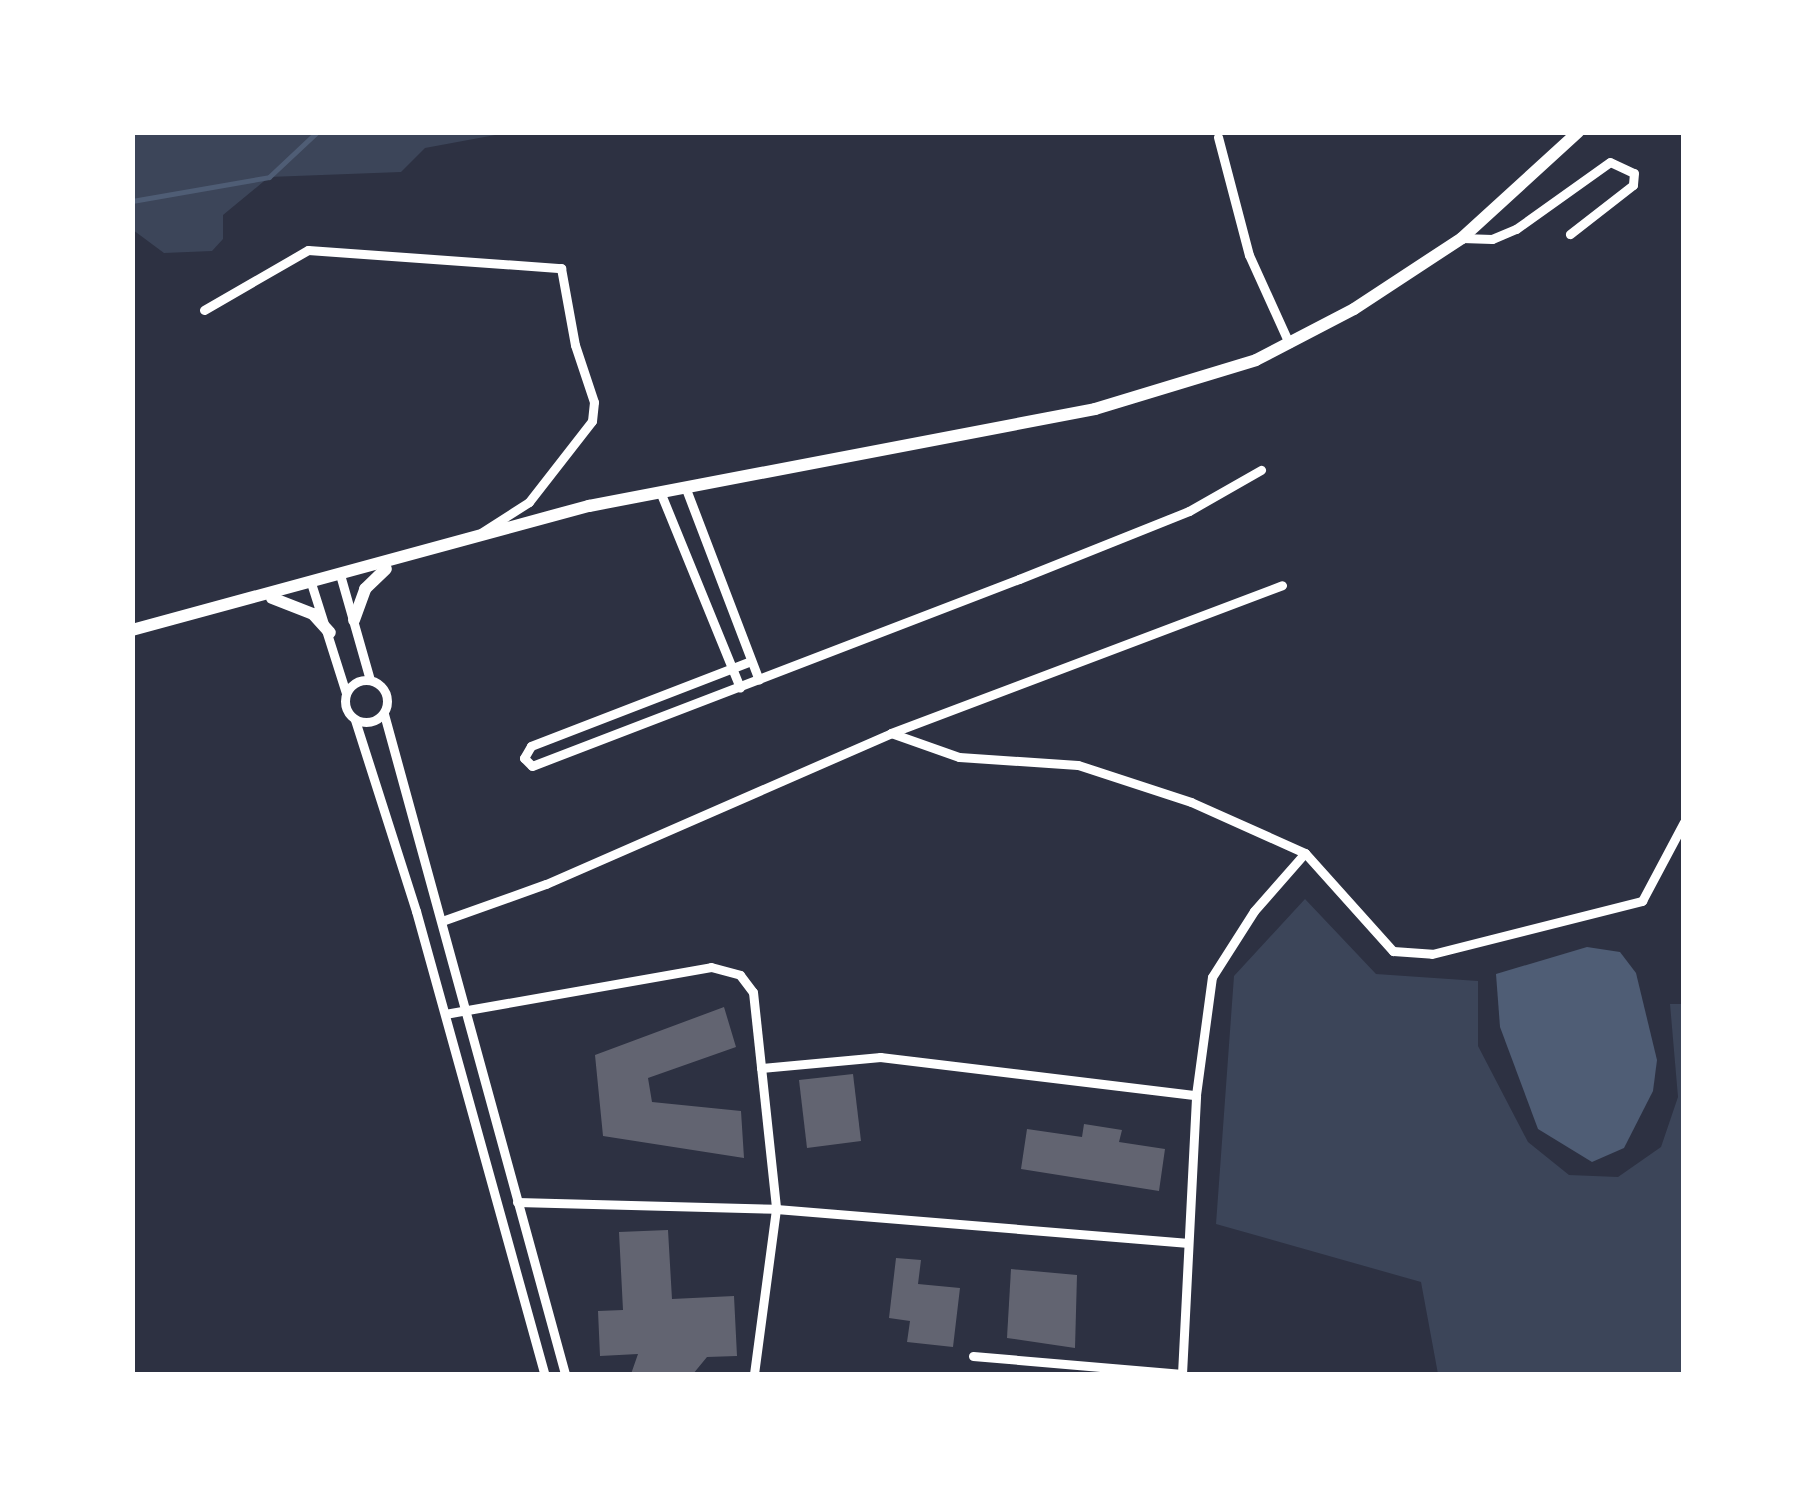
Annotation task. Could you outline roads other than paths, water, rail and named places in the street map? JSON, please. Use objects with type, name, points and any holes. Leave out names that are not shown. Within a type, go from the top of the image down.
[{"type":"main road","points":[[132,630],[312,586],[469,540],[660,494],[1094,409],[1256,360],[1462,238],[1578,132]]},
{"type":"main road","points":[[354,620],[365,590],[394,564]]},
{"type":"main road","points":[[270,597],[312,614],[330,633]]},
{"type":"street","points":[[1218,137],[1249,254],[1289,343]]},
{"type":"street","points":[[1462,238],[1492,240],[1516,229],[1610,162],[1634,174],[1633,185],[1570,234]]},
{"type":"street","points":[[204,310],[308,250],[561,268],[575,345],[594,402],[592,421],[529,502],[469,540]]},
{"type":"street","points":[[752,660],[531,746],[524,758],[532,766],[740,688],[1189,511],[1262,470]]},
{"type":"street","points":[[686,489],[759,680]]},
{"type":"street","points":[[660,494],[740,688]]},
{"type":"street","points":[[683,549],[706,542]]},
{"type":"street","points":[[341,578],[370,680],[386,692],[384,714],[469,1010],[565,1374]]},
{"type":"street","points":[[442,921],[546,884],[892,733],[1282,585]]},
{"type":"street","points":[[312,586],[330,633],[445,1014],[544,1374]]},
{"type":"street","points":[[346,694],[370,680]]},
{"type":"street","points":[[356,720],[370,722],[384,714]]},
{"type":"street","points":[[892,733],[960,757],[1078,765],[1191,802],[1305,852],[1393,951],[1432,954],[1642,901],[1684,822]]},
{"type":"street","points":[[973,1356],[1182,1374],[1196,1095],[1212,977],[1254,910],[1305,852]]},
{"type":"street","points":[[445,1014],[711,967],[740,975],[753,992],[776,1210],[754,1374]]},
{"type":"street","points":[[761,1068],[880,1057],[1196,1095]]},
{"type":"street","points":[[517,1202],[776,1210],[1186,1243]]},
{"type":"waterway","points":[[132,201],[269,177],[317,132]]}]
